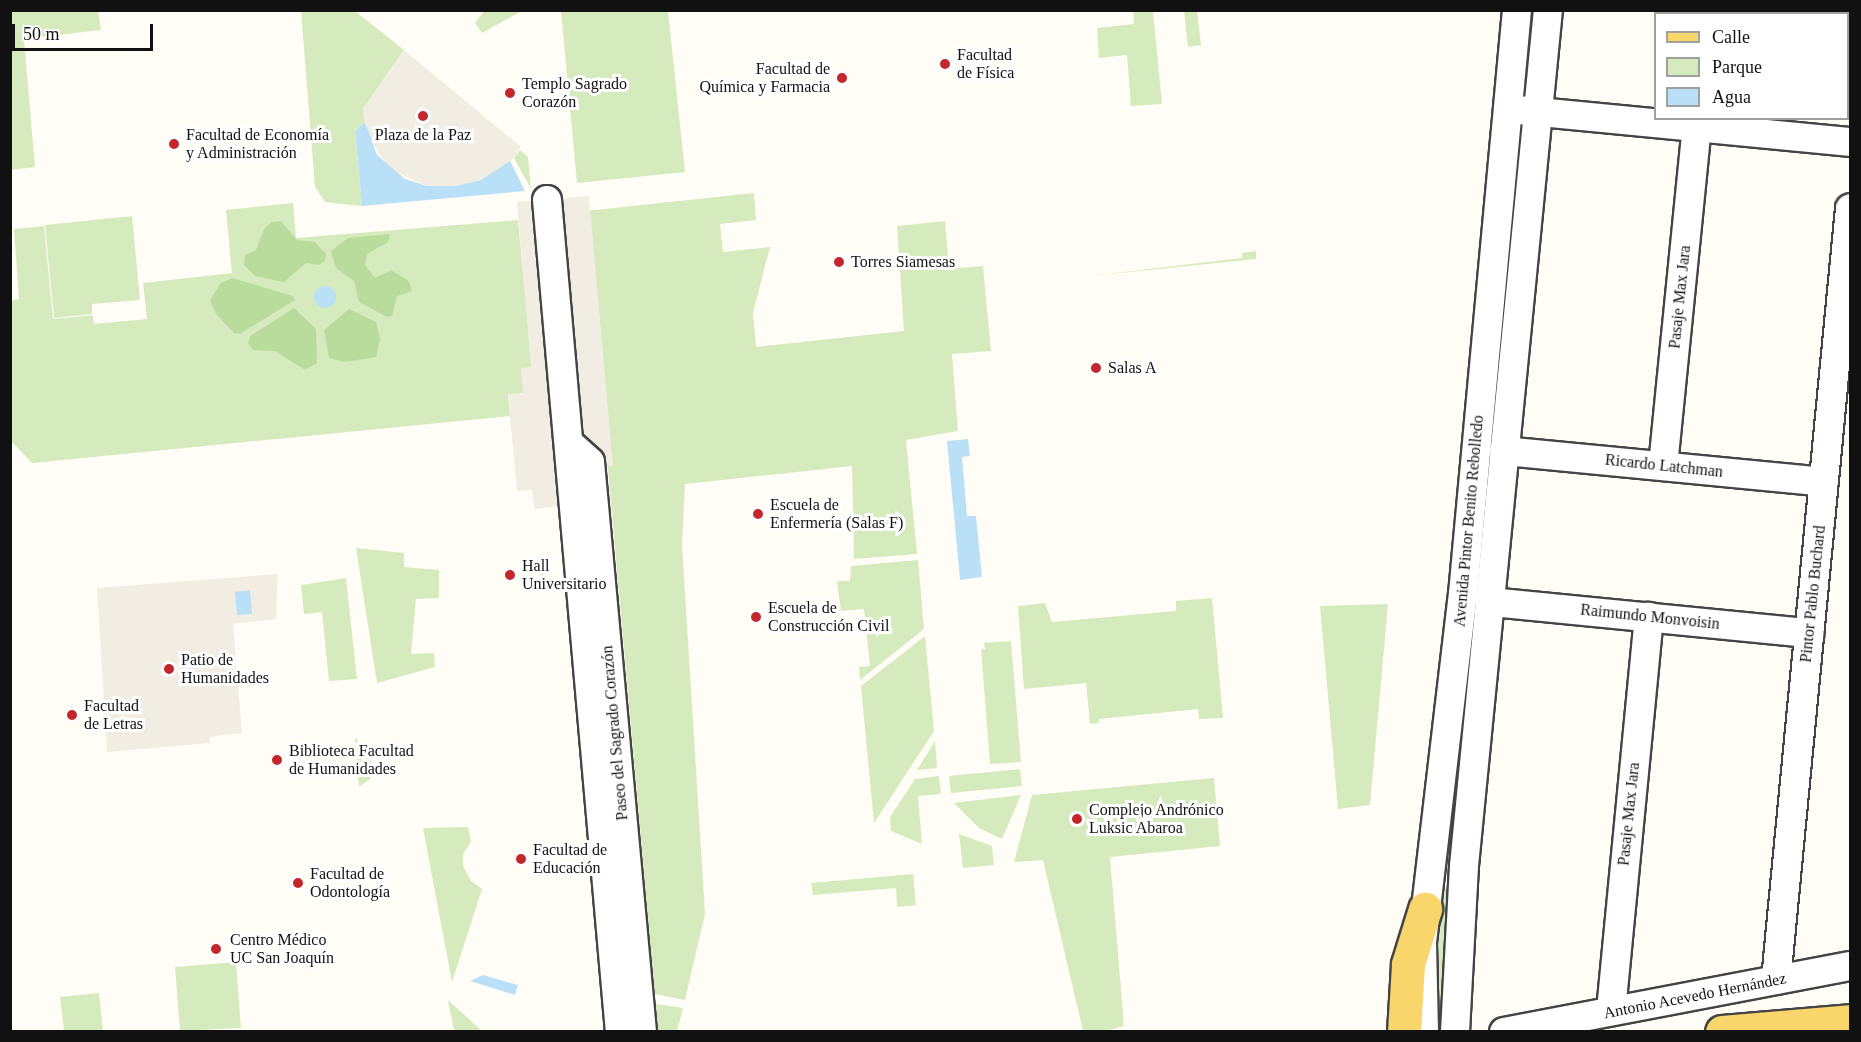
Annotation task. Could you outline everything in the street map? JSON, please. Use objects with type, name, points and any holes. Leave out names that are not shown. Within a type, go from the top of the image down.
[{"type":"main road","points":[[1404,1032],[1408,964],[1425,909]]},
{"type":"main road","points":[[1722,1032],[1851,1021]]},
{"type":"street","name":"Avenida Pintor Benito Rebolledo","points":[[1424,1032],[1421,967],[1425,909],[1463,594],[1517,10]]},
{"type":"street","name":"Avenida Pintor Benito Rebolledo","points":[[1455,1032],[1464,866],[1548,10]]},
{"type":"street","points":[[1508,109],[1851,142]]},
{"type":"street","name":"Pasaje Max Jara","points":[[1663,466],[1697,127]]},
{"type":"street","name":"Paseo del Sagrado Corazón","points":[[547,200],[620,1032]]},
{"type":"street","name":"Pintor Pablo Buchard","points":[[1776,980],[1851,208]]},
{"type":"street","name":"Paseo del Sagrado Corazón","points":[[569,443],[590,462],[642,1032]]},
{"type":"street","name":"Ricardo Latchman","points":[[1504,451],[1824,482]]},
{"type":"street","name":"Raimundo Monvoisin","points":[[1491,602],[1809,633]]},
{"type":"street","name":"Pasaje Max Jara","points":[[1611,1011],[1649,617]]},
{"type":"street","points":[[1431,863],[1464,866]]},
{"type":"street","name":"Antonio Acevedo Hernández","points":[[1503,1032],[1851,966]]},
{"type":"green space","points":[[10,11],[98,11],[101,30],[24,39],[35,167],[11,170]]},
{"type":"green space","points":[[301,11],[355,11],[404,50],[363,109],[365,122],[355,131],[362,206],[325,202],[315,187]]},
{"type":"green space","points":[[484,11],[522,11],[482,33],[475,23]]},
{"type":"green space","points":[[561,11],[668,11],[685,172],[577,183]]},
{"type":"green space","points":[[1133,11],[1153,11],[1162,104],[1131,106],[1127,55],[1099,58],[1097,28],[1134,24]]},
{"type":"green space","points":[[1184,11],[1197,11],[1201,45],[1188,47]]},
{"type":"green space","points":[[520,150],[528,157],[531,189],[514,158]]},
{"type":"green space","points":[[754,193],[756,220],[720,224],[723,252],[770,247],[753,313],[756,347],[904,331],[897,226],[945,221],[949,269],[983,266],[991,351],[952,354],[958,431],[906,440],[917,554],[854,559],[852,466],[685,484],[682,545],[705,914],[685,1000],[655,994],[585,211]]},
{"type":"green space","points":[[293,203],[296,238],[518,220],[532,367],[523,393],[508,395],[510,416],[32,463],[11,441],[10,301],[19,299],[14,229],[44,226],[53,319],[93,315],[94,324],[147,319],[143,283],[232,273],[226,210]]},
{"type":"green space","points":[[132,216],[140,300],[92,304],[92,314],[54,318],[45,225]]},
{"type":"green space","points":[[281,221],[297,240],[315,242],[326,254],[325,261],[319,265],[306,263],[284,282],[255,276],[244,265],[245,255],[256,250],[264,229],[272,222]]},
{"type":"green space","points":[[390,234],[388,242],[367,254],[365,265],[375,278],[391,270],[409,281],[412,291],[397,296],[392,316],[387,317],[359,302],[354,281],[336,268],[331,251],[348,238]]},
{"type":"green space","points":[[1256,251],[1256,259],[1090,276],[1242,258],[1242,253]]},
{"type":"green space","points":[[232,278],[293,296],[295,300],[240,334],[234,333],[216,314],[210,300],[221,283]]},
{"type":"green space","points":[[294,308],[316,329],[317,363],[305,370],[275,351],[253,350],[248,344],[250,336]]},
{"type":"green space","points":[[349,309],[376,322],[380,339],[376,357],[344,362],[329,358],[324,330]]},
{"type":"green space","points":[[356,548],[404,553],[404,567],[439,570],[439,598],[416,599],[411,654],[434,653],[435,667],[377,683]]},
{"type":"green space","points":[[918,560],[924,629],[860,680],[859,667],[870,666],[864,609],[841,611],[837,581],[850,581],[851,566]]},
{"type":"green space","points":[[346,578],[357,679],[329,681],[322,612],[304,614],[301,585]]},
{"type":"green space","points":[[1212,598],[1223,718],[1199,719],[1198,709],[1099,719],[1099,723],[1090,724],[1086,683],[1024,689],[1018,606],[1045,603],[1052,622],[1176,611],[1176,601]]},
{"type":"green space","points":[[1388,604],[1370,805],[1338,809],[1320,606]]},
{"type":"green space","points":[[925,636],[934,731],[874,823],[861,686]]},
{"type":"green space","points":[[1011,641],[1021,762],[990,764],[981,649],[985,649],[984,643]]},
{"type":"green space","points":[[355,737],[369,755],[374,770],[370,779],[359,787]]},
{"type":"green space","points":[[935,741],[937,768],[917,770]]},
{"type":"green space","points":[[1020,769],[1022,786],[951,793],[949,776]]},
{"type":"green space","points":[[939,776],[941,794],[918,796],[922,844],[891,831],[890,817],[915,779]]},
{"type":"green space","points":[[1214,778],[1220,846],[1110,857],[1124,1026],[1106,1031],[1083,1031],[1043,860],[1014,862],[1032,795]]},
{"type":"green space","points":[[1021,795],[1002,839],[979,828],[954,803]]},
{"type":"green space","points":[[468,827],[471,842],[463,854],[463,866],[471,881],[482,889],[452,982],[423,828]]},
{"type":"green space","points":[[959,834],[992,846],[994,865],[963,868]]},
{"type":"green space","points":[[913,874],[916,905],[897,907],[896,888],[813,895],[811,883]]},
{"type":"green space","points":[[1434,887],[1454,890],[1443,1031],[1431,1032]]},
{"type":"green space","points":[[236,962],[241,1028],[180,1031],[175,967]]},
{"type":"green space","points":[[99,993],[103,1031],[64,1031],[60,997]]},
{"type":"green space","points":[[448,1000],[482,1031],[454,1031]]},
{"type":"green space","points":[[656,1004],[683,1008],[677,1031],[658,1031]]},
{"type":"shaded area","name":"Plaza de la Paz","points":[[404,50],[521,147],[512,160],[481,180],[456,186],[427,186],[389,169],[369,137],[363,109]]},
{"type":"shaded area","points":[[589,196],[613,466],[603,467],[562,506],[534,509],[532,490],[517,491],[508,394],[523,393],[521,368],[531,367],[517,202]]},
{"type":"shaded area","name":"Patio de Humanidades","points":[[278,574],[276,619],[233,624],[242,733],[210,737],[210,743],[107,752],[97,588]]},
{"type":"water","points":[[365,122],[377,155],[405,179],[427,186],[456,186],[481,180],[510,161],[525,191],[362,206],[355,131]]},
{"type":"water","points":[[321,286],[329,286],[336,293],[336,301],[329,308],[321,308],[314,301],[314,293]]},
{"type":"water","points":[[968,439],[970,456],[962,457],[967,516],[976,516],[982,577],[960,580],[947,441]]},
{"type":"water","points":[[250,590],[252,614],[237,615],[235,592]]},
{"type":"water","points":[[483,975],[518,985],[515,995],[470,981]]},
{"type":"place","name":"Facultad de Física","points":[[945,64]]},
{"type":"place","name":"Facultad de Química y Farmacia","points":[[842,78]]},
{"type":"place","name":"Templo Sagrado Corazón","points":[[510,93]]},
{"type":"place","name":"Plaza de la Paz","points":[[423,116]]},
{"type":"place","name":"Facultad de Economía y Administración","points":[[174,144]]},
{"type":"place","name":"Torres Siamesas","points":[[839,262]]},
{"type":"place","name":"Salas A","points":[[1096,368]]},
{"type":"place","name":"Escuela de Enfermería (Salas F)","points":[[758,514]]},
{"type":"place","name":"Hall Universitario","points":[[510,575]]},
{"type":"place","name":"Escuela de Construcción Civil","points":[[756,617]]},
{"type":"place","name":"Patio de Humanidades","points":[[169,669]]},
{"type":"place","name":"Facultad de Letras","points":[[72,715]]},
{"type":"place","name":"Biblioteca Facultad de Humanidades","points":[[277,760]]},
{"type":"place","name":"Complejo Andrónico Luksic Abaroa","points":[[1077,819]]},
{"type":"place","name":"Facultad de Educación","points":[[521,859]]},
{"type":"place","name":"Facultad de Odontología","points":[[298,883]]},
{"type":"place","name":"Centro Médico UC San Joaquín","points":[[216,949]]}]
